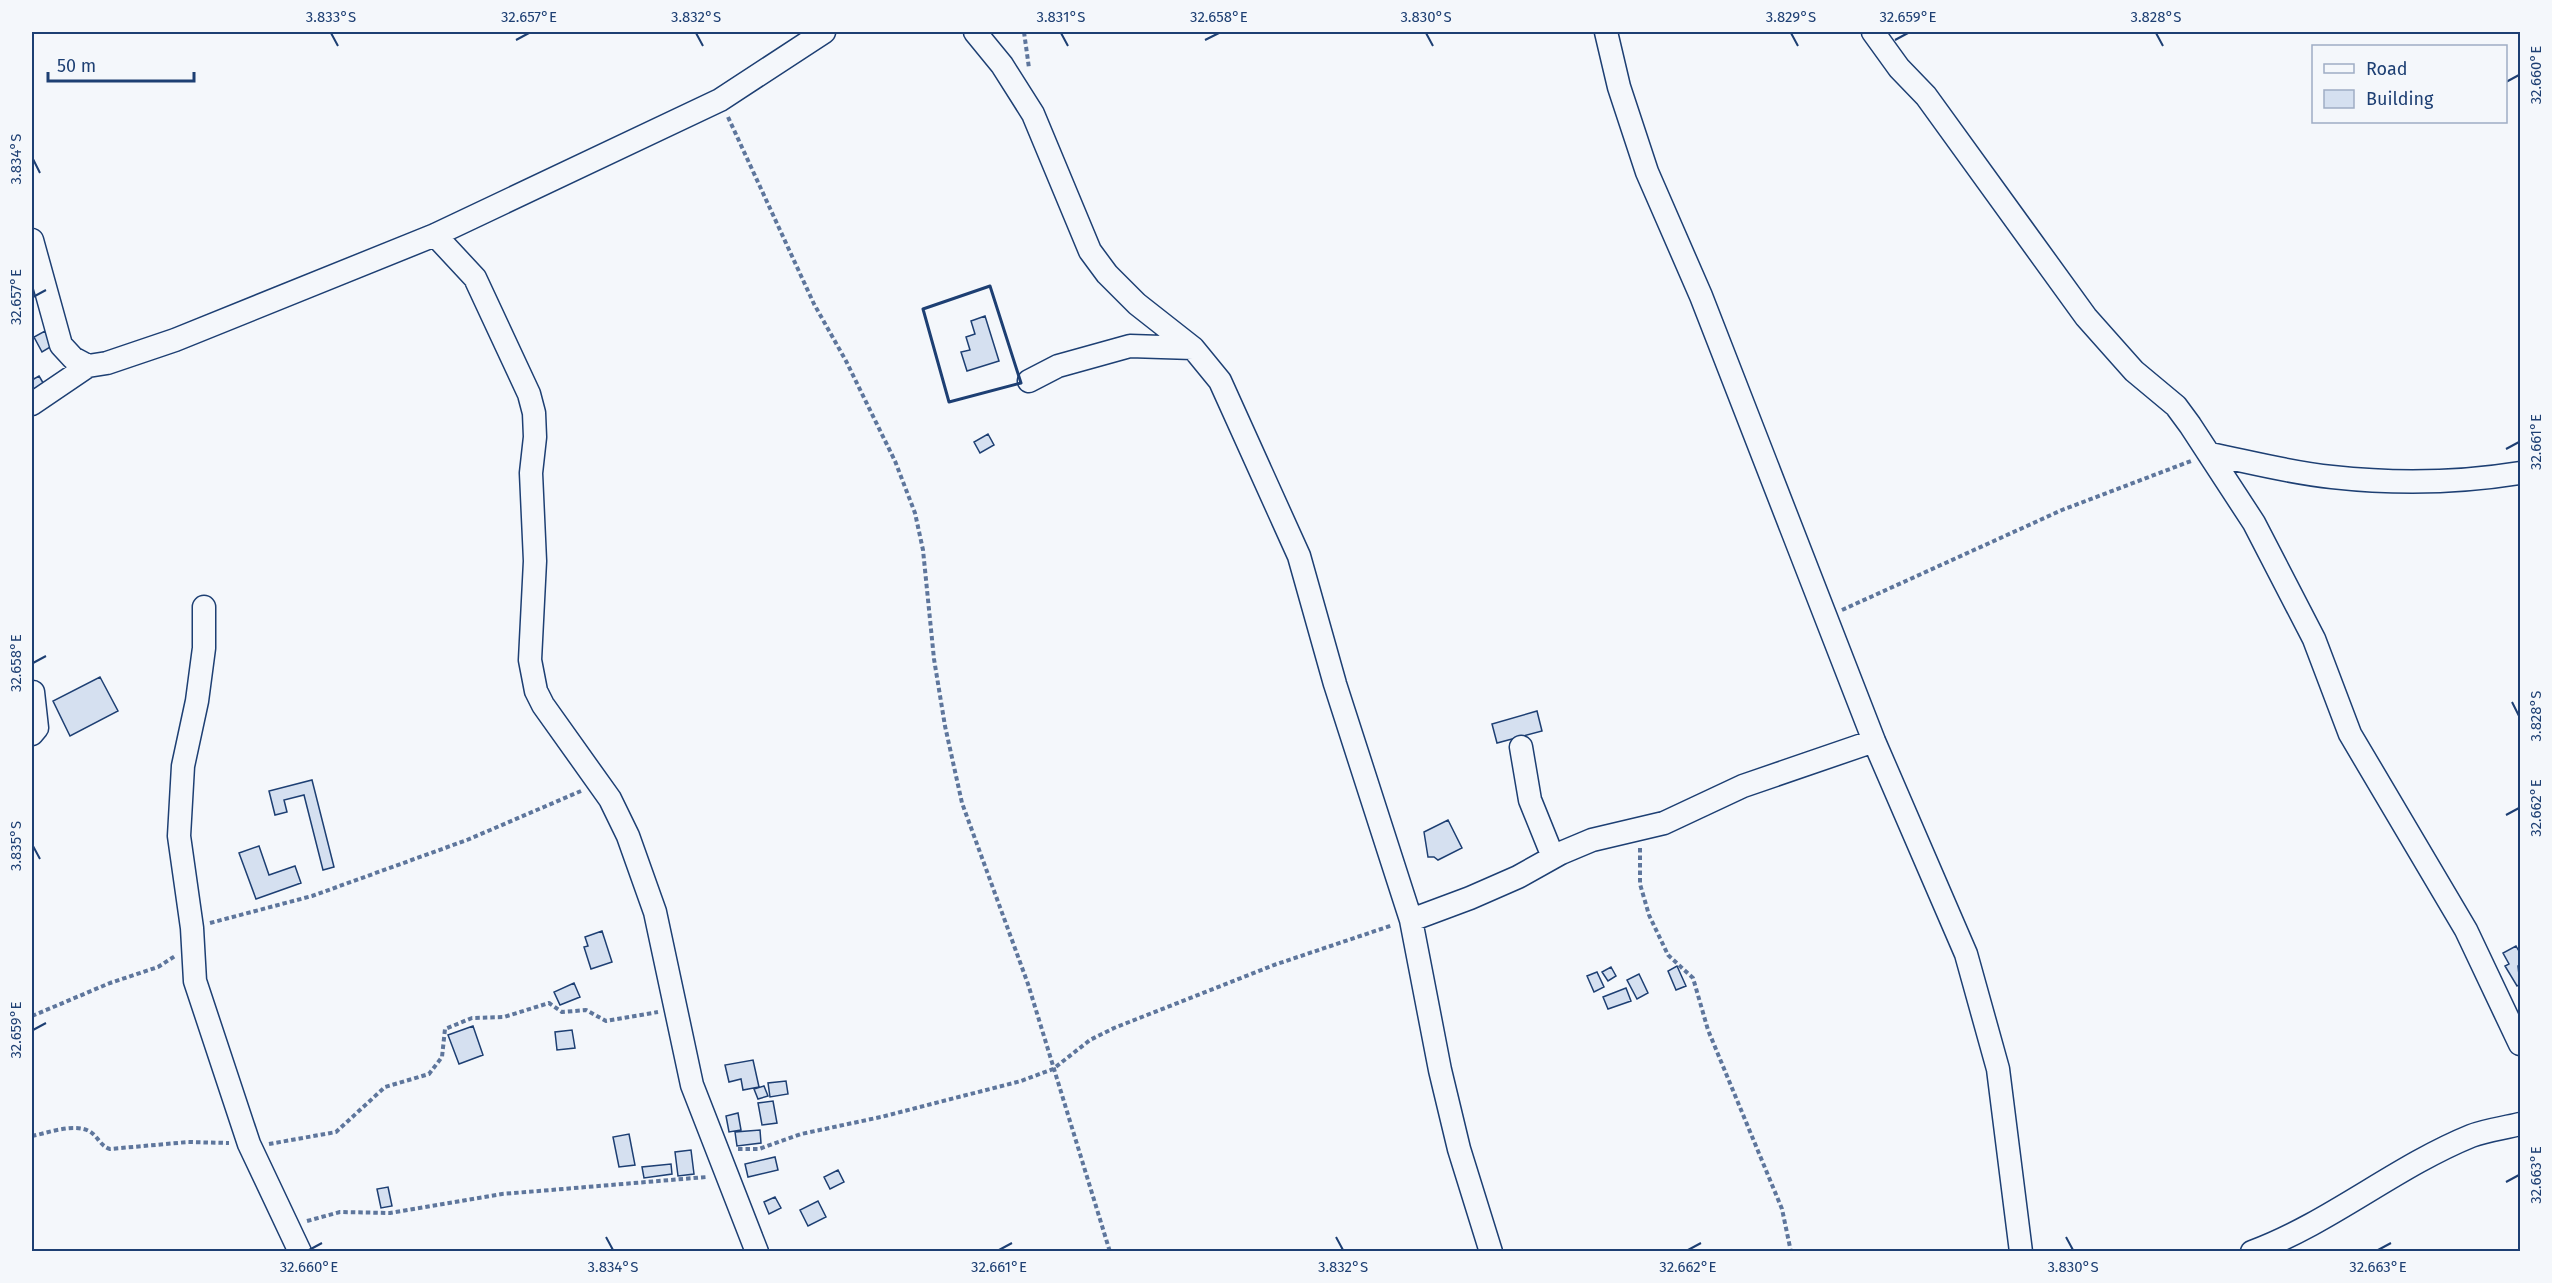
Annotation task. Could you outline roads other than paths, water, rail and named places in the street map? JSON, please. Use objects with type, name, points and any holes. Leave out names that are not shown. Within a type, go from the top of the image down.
[{"type":"street","points":[[32,404],[88,366],[107,363],[174,340],[435,235],[720,100],[824,32]]},
{"type":"street","points":[[975,32],[1002,64],[1033,114],[1090,251],[1107,274],[1137,304],[1193,348],[1220,381],[1299,556],[1348,727],[1411,920],[1442,1081],[1467,1181],[1491,1251]]},
{"type":"street","points":[[1606,32],[1619,87],[1647,172],[1701,296],[1874,741],[1965,954],[1986,1020],[1999,1079],[2021,1251]]},
{"type":"street","points":[[1873,32],[1899,68],[1926,96],[2086,317],[2134,371],[2175,406],[2210,454],[2254,523],[2314,639],[2350,734],[2466,930],[2520,1044]]},
{"type":"street","points":[[435,235],[475,278],[529,394],[534,413],[535,436],[531,472],[536,561],[530,660],[532,676],[543,705],[610,800],[628,836],[655,912],[692,1086],[757,1251]]},
{"type":"street","points":[[32,240],[61,345],[73,358],[88,366]]},
{"type":"street","points":[[1029,381],[1058,366],[1130,346],[1193,348]]},
{"type":"street","points":[[2210,454],[2351,478],[2425,482],[2474,480],[2520,473]]},
{"type":"street","points":[[204,607],[204,648],[197,701],[183,766],[180,809],[182,867],[197,988],[249,1144],[300,1251]]},
{"type":"street","points":[[32,734],[37,728],[33,692]]},
{"type":"street","points":[[1411,920],[1509,881],[1592,840],[1664,822],[1751,783],[1874,741]]},
{"type":"street","points":[[1521,747],[1530,800],[1554,857]]},
{"type":"street","points":[[2252,1251],[2298,1230],[2436,1152],[2474,1135],[2520,1124]]}]
